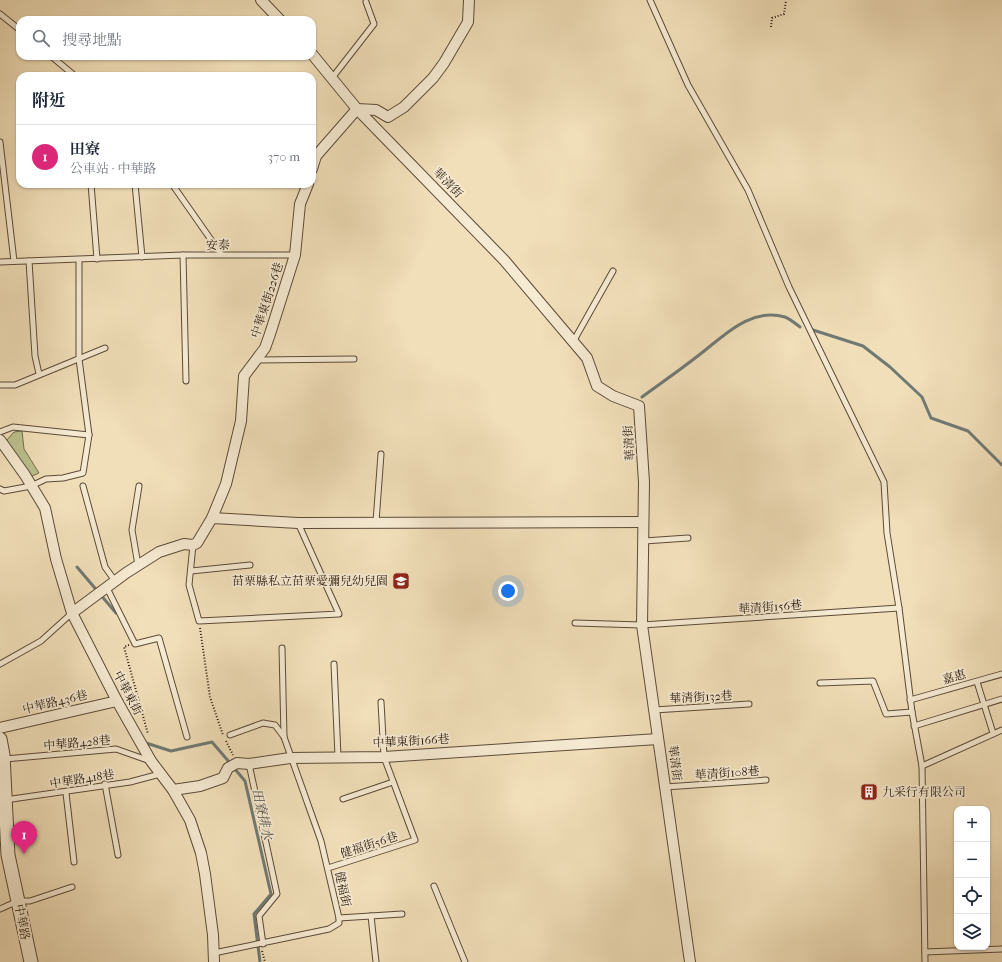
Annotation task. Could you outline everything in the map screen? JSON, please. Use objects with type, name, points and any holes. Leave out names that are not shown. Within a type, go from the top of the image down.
[{"type":"street","points":[[261,0],[276,16]]},
{"type":"street","points":[[316,156],[357,109],[376,110],[388,117],[404,107],[433,78],[444,63],[468,22],[469,0]]},
{"type":"street","name":"華清街","points":[[316,59],[357,109],[504,260],[587,358],[597,386],[613,396],[639,406],[643,456],[644,541],[642,625],[690,962]]},
{"type":"street","name":"中華東街226巷","points":[[193,545],[197,543],[212,518],[226,484],[241,422],[244,376],[265,348],[270,334],[295,255],[300,204],[306,188]]},
{"type":"street","name":"中華東街","points":[[0,440],[45,508],[56,559],[72,613],[117,701],[151,761],[173,790],[190,820],[201,853],[210,903],[214,958]]},
{"type":"street","points":[[212,518],[298,523],[643,522]]},
{"type":"street","points":[[72,613],[138,565],[159,552],[184,544],[193,545]]},
{"type":"street","name":"中華路436巷","points":[[0,728],[117,701]]},
{"type":"street","name":"中華路","points":[[0,739],[4,760],[3,800],[8,854],[30,962]]},
{"type":"street","name":"中華東街166巷","points":[[232,766],[290,758],[384,757],[658,739]]},
{"type":"street","points":[[173,790],[200,786],[223,778],[232,766]]},
{"type":"lane","points":[[650,0],[688,85],[748,190],[789,287],[884,482],[887,533],[899,608],[910,700],[922,766],[925,962]]},
{"type":"lane","points":[[332,78],[374,24],[366,2]]},
{"type":"lane","points":[[0,14],[16,27]]},
{"type":"lane","points":[[56,60],[70,72]]},
{"type":"lane","points":[[0,142],[14,261]]},
{"type":"lane","points":[[92,188],[97,259]]},
{"type":"lane","points":[[136,188],[142,257]]},
{"type":"lane","points":[[175,188],[221,254]]},
{"type":"lane","name":"安泰","points":[[0,262],[221,254],[295,255]]},
{"type":"lane","points":[[183,255],[186,381]]},
{"type":"lane","points":[[0,490],[31,486],[46,479],[63,478],[83,473],[88,435],[80,359],[79,260]]},
{"type":"lane","points":[[29,261],[35,356],[39,374]]},
{"type":"lane","points":[[573,342],[613,271]]},
{"type":"lane","points":[[0,385],[15,385],[105,348]]},
{"type":"lane","points":[[256,360],[354,359]]},
{"type":"lane","points":[[0,432],[14,427],[88,435]]},
{"type":"lane","points":[[376,522],[381,454]]},
{"type":"lane","points":[[83,486],[109,586],[135,644],[159,638],[187,737]]},
{"type":"lane","points":[[138,565],[132,530],[139,486]]},
{"type":"lane","points":[[193,545],[189,585],[199,621],[340,614],[298,523]]},
{"type":"lane","points":[[644,541],[688,538]]},
{"type":"lane","points":[[191,571],[250,565]]},
{"type":"lane","name":"華清街156巷","points":[[575,623],[642,625],[899,608]]},
{"type":"lane","points":[[0,664],[41,642],[72,613]]},
{"type":"lane","name":"健福街","points":[[214,958],[252,946],[330,929],[338,923],[339,918],[321,841],[290,758],[284,737],[282,648]]},
{"type":"lane","points":[[334,664],[338,757]]},
{"type":"lane","name":"嘉惠","points":[[910,700],[1002,674]]},
{"type":"lane","points":[[820,683],[873,681],[886,714],[912,712]]},
{"type":"lane","points":[[977,682],[993,733]]},
{"type":"lane","points":[[914,726],[1002,699]]},
{"type":"lane","points":[[343,799],[393,782],[384,757],[382,702]]},
{"type":"lane","name":"華清街132巷","points":[[654,710],[749,704]]},
{"type":"lane","points":[[230,735],[263,723],[275,725],[284,737]]},
{"type":"lane","points":[[922,766],[1002,730]]},
{"type":"lane","name":"中華路428巷","points":[[4,760],[116,749],[151,761]]},
{"type":"lane","points":[[249,764],[277,894],[259,916],[262,944]]},
{"type":"lane","name":"中華路418巷","points":[[3,800],[66,792],[105,784],[130,782],[162,774]]},
{"type":"lane","name":"華清街108巷","points":[[665,787],[766,780]]},
{"type":"lane","name":"健福街56巷","points":[[328,868],[415,840],[393,782]]},
{"type":"lane","points":[[105,784],[118,855]]},
{"type":"lane","points":[[66,792],[74,862]]},
{"type":"lane","points":[[434,886],[465,962]]},
{"type":"lane","points":[[0,908],[18,901],[30,901],[72,887]]},
{"type":"lane","points":[[339,918],[402,914]]},
{"type":"lane","points":[[371,916],[376,962]]},
{"type":"lane","points":[[925,952],[1002,949]]},
{"type":"path","points":[[771,27],[772,18],[784,14],[786,0]]},
{"type":"path","points":[[199,621],[210,697],[232,766]]},
{"type":"path","points":[[135,644],[124,647],[148,735]]},
{"type":"path","points":[[262,944],[265,962]]},
{"type":"green space","points":[[22,431],[24,449],[39,473],[30,477],[6,441],[14,432]]},
{"type":"waterway","points":[[642,397],[692,361],[728,332],[749,320],[760,316],[772,315],[785,317],[800,327]]},
{"type":"waterway","points":[[813,330],[863,346],[890,367],[922,397],[931,418],[968,431],[1002,465]]},
{"type":"waterway","name":"田寮排水","points":[[77,567],[116,613]]},
{"type":"waterway","name":"田寮排水","points":[[146,743],[171,751],[212,742],[230,763]]},
{"type":"waterway","name":"田寮排水","points":[[234,768],[245,781],[271,894],[254,914],[260,962]]},
{"type":"place","name":"苗栗縣私立苗栗愛彌兒幼兒園","points":[[401,581]]},
{"type":"place","name":"九采行有限公司","points":[[869,792]]},
{"type":"place","name":"田寮","points":[[24,854]]}]
